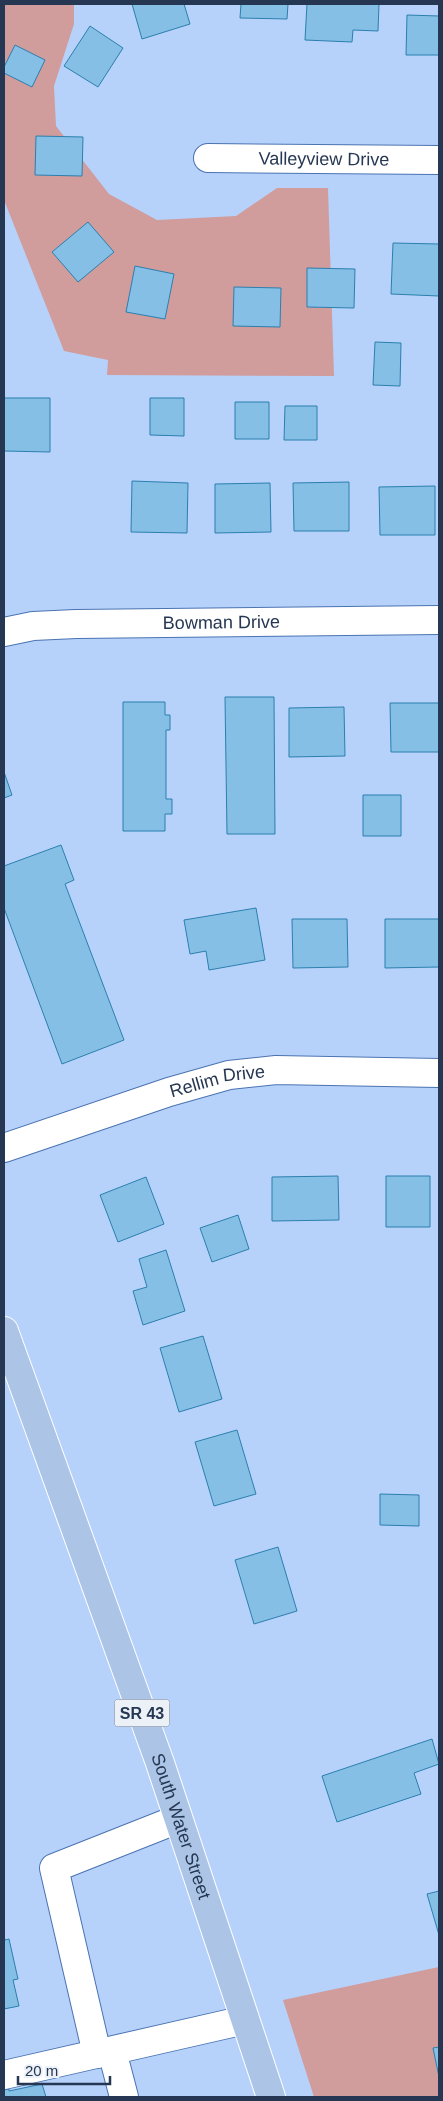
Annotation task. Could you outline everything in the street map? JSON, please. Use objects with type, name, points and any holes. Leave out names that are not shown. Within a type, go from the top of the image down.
[{"type":"main road","name":"South Water Street","points":[[4,1331],[100,1595],[178,1819],[271,2097]]},
{"type":"street","name":"Valleyview Drive","points":[[208,158],[439,160]]},
{"type":"street","name":"Bowman Drive","points":[[4,632],[33,626],[76,624],[439,620]]},
{"type":"street","name":"Rellim Drive","points":[[4,1148],[168,1092],[203,1081],[229,1076],[276,1070],[439,1073]]},
{"type":"street","points":[[124,2097],[105,2053],[54,1868],[178,1819]]},
{"type":"street","points":[[4,2075],[245,2020]]},
{"type":"shaded area","points":[[4,4],[74,4],[74,24],[54,86],[56,126],[109,194],[157,220],[236,216],[277,188],[328,188],[334,376],[107,375],[108,360],[64,351],[4,200]]},
{"type":"shaded area","points":[[439,1967],[439,2097],[314,2097],[283,2000]]},
{"type":"building","points":[[132,4],[184,4],[190,24],[142,39]]},
{"type":"building","points":[[241,4],[288,4],[287,19],[240,18]]},
{"type":"building","points":[[307,4],[379,4],[378,31],[353,30],[352,42],[305,40]]},
{"type":"building","points":[[407,15],[439,16],[439,55],[406,55]]},
{"type":"building","points":[[90,26],[123,48],[98,87],[64,66]]},
{"type":"building","points":[[15,45],[45,60],[32,87],[4,73],[4,67]]},
{"type":"building","points":[[36,136],[83,137],[82,176],[35,175]]},
{"type":"building","points":[[88,222],[114,252],[78,282],[52,252]]},
{"type":"building","points":[[393,243],[439,244],[439,296],[391,294]]},
{"type":"building","points":[[135,266],[174,274],[165,319],[126,312]]},
{"type":"building","points":[[307,268],[355,269],[354,308],[307,307]]},
{"type":"building","points":[[234,287],[281,288],[280,327],[233,326]]},
{"type":"building","points":[[375,342],[401,343],[400,386],[373,385]]},
{"type":"building","points":[[4,398],[50,398],[50,452],[4,451]]},
{"type":"building","points":[[150,398],[184,398],[184,436],[150,435]]},
{"type":"building","points":[[235,402],[269,402],[269,439],[235,439]]},
{"type":"building","points":[[285,406],[317,406],[317,440],[284,440]]},
{"type":"building","points":[[132,481],[188,483],[187,533],[131,532]]},
{"type":"building","points":[[349,482],[349,531],[294,531],[293,483]]},
{"type":"building","points":[[270,483],[271,532],[215,533],[215,484]]},
{"type":"building","points":[[435,486],[435,535],[380,535],[379,487]]},
{"type":"building","points":[[225,697],[274,697],[275,834],[227,834]]},
{"type":"building","points":[[123,702],[165,702],[165,715],[170,715],[170,730],[166,730],[166,799],[172,799],[172,814],[165,814],[165,831],[123,831]]},
{"type":"building","points":[[390,703],[439,703],[439,752],[391,752]]},
{"type":"building","points":[[344,707],[345,756],[289,757],[289,708]]},
{"type":"building","points":[[4,772],[12,795],[4,798]]},
{"type":"building","points":[[363,795],[401,795],[401,836],[363,836]]},
{"type":"building","points":[[61,845],[74,880],[65,884],[124,1040],[62,1064],[4,908],[4,866]]},
{"type":"building","points":[[256,908],[265,960],[209,970],[206,951],[190,954],[184,920]]},
{"type":"building","points":[[292,919],[347,919],[348,967],[293,968]]},
{"type":"building","points":[[385,919],[439,919],[439,967],[385,968]]},
{"type":"building","points":[[338,1176],[339,1220],[272,1221],[272,1177]]},
{"type":"building","points":[[386,1176],[430,1176],[430,1227],[386,1227]]},
{"type":"building","points":[[146,1177],[164,1224],[118,1242],[100,1195]]},
{"type":"building","points":[[238,1215],[249,1249],[212,1262],[200,1228]]},
{"type":"building","points":[[166,1250],[185,1311],[143,1325],[133,1291],[147,1287],[139,1259]]},
{"type":"building","points":[[203,1336],[222,1399],[179,1412],[160,1348]]},
{"type":"building","points":[[237,1430],[256,1494],[214,1506],[195,1442]]},
{"type":"building","points":[[380,1494],[419,1495],[419,1526],[380,1525]]},
{"type":"building","points":[[278,1547],[297,1611],[254,1624],[235,1560]]},
{"type":"building","points":[[432,1739],[439,1764],[414,1773],[421,1794],[337,1822],[322,1776]]},
{"type":"building","points":[[439,1891],[439,1935],[427,1894]]},
{"type":"building","points":[[4,1936],[5,1940],[9,1939],[18,1979],[13,1980],[19,2006],[4,2009]]},
{"type":"building","points":[[439,2047],[439,2077],[433,2048]]},
{"type":"building","points":[[42,2084],[46,2097],[4,2097],[4,2090],[9,2089],[9,2091]]}]
